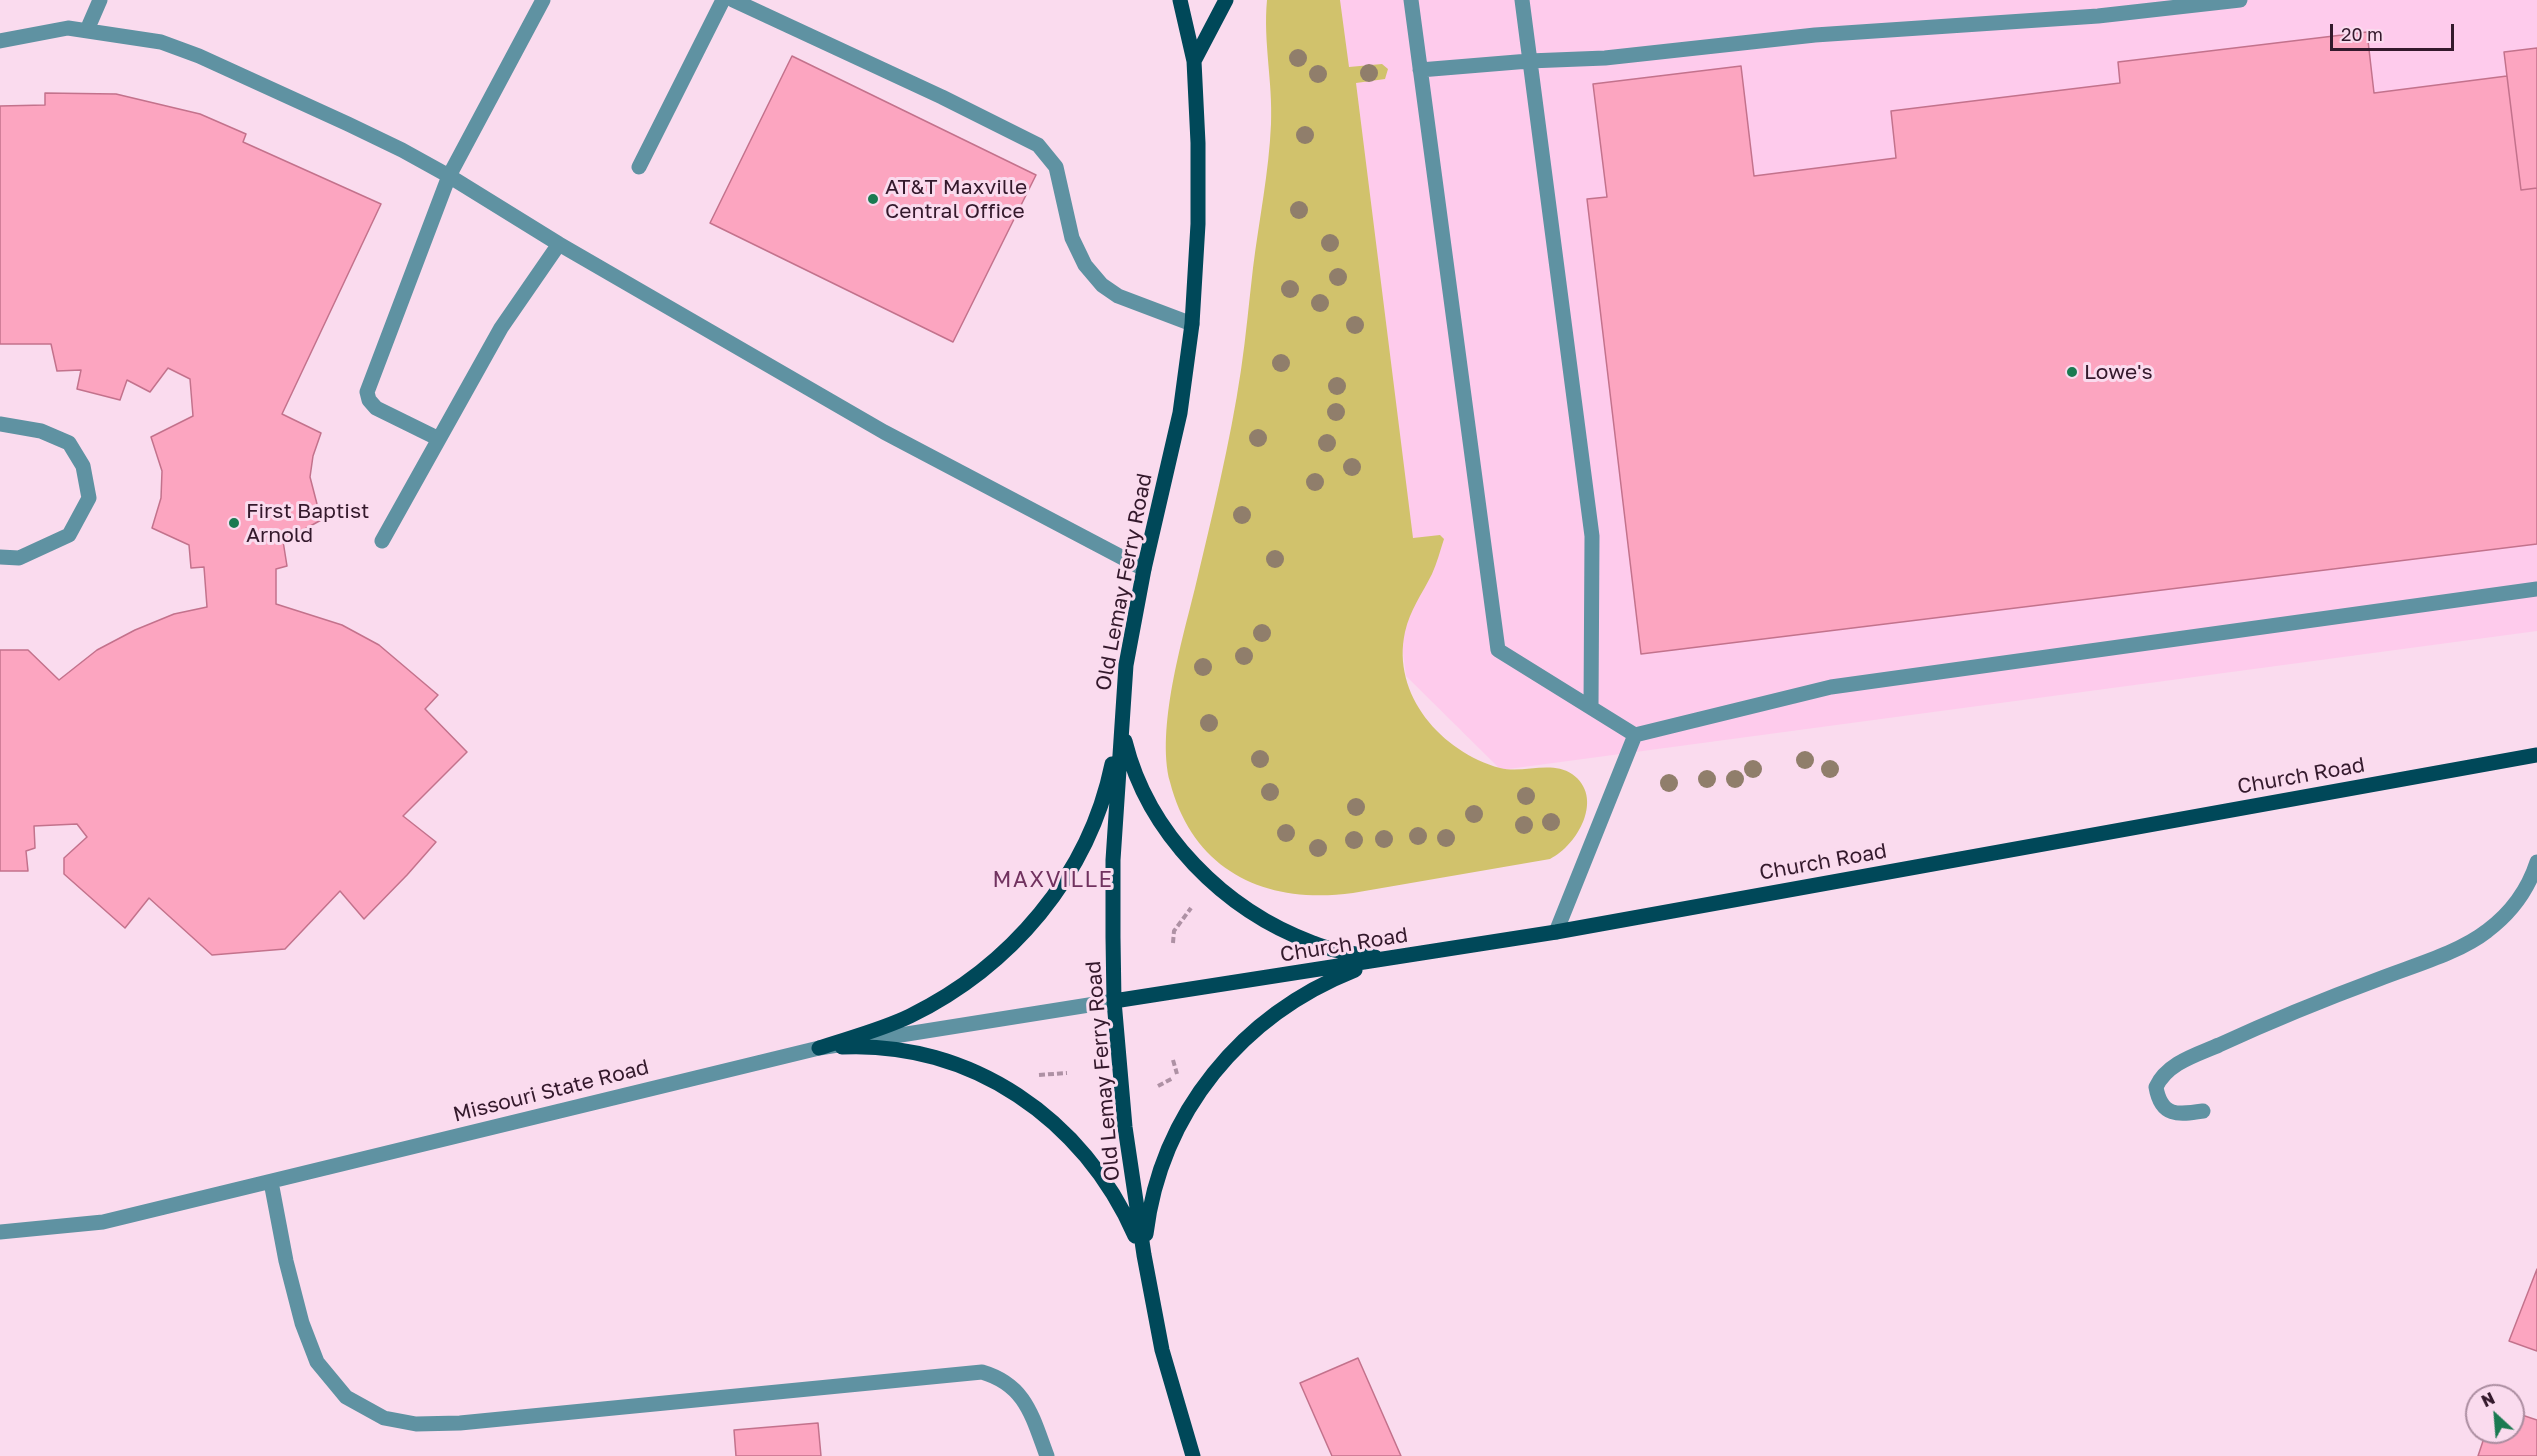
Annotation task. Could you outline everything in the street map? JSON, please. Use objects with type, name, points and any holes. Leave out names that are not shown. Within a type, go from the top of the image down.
[{"type":"main road","name":"Old Lemay Ferry Road","points":[[1180,0],[1194,61],[1198,143],[1198,224],[1192,324],[1180,413],[1144,569],[1126,665],[1113,860],[1114,1001],[1125,1127],[1144,1255],[1162,1350],[1193,1456]]},
{"type":"main road","points":[[1194,61],[1226,0]]},
{"type":"main road","points":[[1121,723],[1130,760],[1145,795],[1165,829],[1212,883],[1246,909],[1279,929],[1314,944],[1351,954],[1389,960]]},
{"type":"main road","points":[[819,1048],[908,1017],[950,994],[988,967],[1023,934],[1053,898],[1077,858],[1097,816],[1111,770],[1121,723]]},
{"type":"main road","name":"Church Road","points":[[1114,1001],[1389,960],[1556,932],[2537,758]]},
{"type":"main road","points":[[1144,1255],[1148,1218],[1156,1182],[1169,1146],[1185,1113],[1206,1081],[1250,1034],[1287,1005],[1345,975],[1389,960]]},
{"type":"main road","points":[[819,1048],[871,1045],[922,1053],[971,1069],[1017,1094],[1059,1126],[1095,1164],[1123,1207],[1144,1255]]},
{"type":"street","points":[[87,30],[100,0]]},
{"type":"street","points":[[439,439],[376,408],[369,400],[367,392],[449,176],[543,0]]},
{"type":"street","points":[[639,167],[723,0]]},
{"type":"street","points":[[733,0],[942,97],[1038,145],[1056,167],[1072,238],[1085,265],[1118,296],[1192,324]]},
{"type":"street","points":[[1411,0],[1498,650],[1635,735],[1831,687],[2537,589]]},
{"type":"street","points":[[1522,0],[1592,536],[1591,707]]},
{"type":"street","points":[[1420,70],[1529,61],[1605,58],[1815,34],[2098,16],[2240,0]]},
{"type":"street","points":[[0,40],[68,28],[161,42],[200,56],[402,150],[449,176],[559,244],[884,432],[1144,569]]},
{"type":"street","points":[[382,541],[501,328],[559,244]]},
{"type":"street","points":[[0,423],[41,431],[69,443],[83,466],[89,498],[69,535],[19,558],[0,557]]},
{"type":"street","points":[[1556,932],[1635,735]]},
{"type":"street","points":[[2203,1112],[2173,1113],[2162,1106],[2156,1087],[2160,1078],[2179,1063],[2227,1041],[2437,957],[2485,933],[2511,909],[2523,893],[2537,862]]},
{"type":"street","name":"Missouri State Road","points":[[0,1232],[103,1222],[819,1048],[1114,1001]]},
{"type":"street","points":[[271,1182],[286,1261],[302,1323],[317,1362],[346,1397],[384,1418],[416,1424],[460,1423],[982,1372],[999,1377],[1020,1396],[1030,1412],[1047,1456]]},
{"type":"path","points":[[1173,942],[1174,931],[1191,908]]},
{"type":"path","points":[[1158,1086],[1178,1076],[1173,1060]]},
{"type":"path","points":[[1038,1075],[1068,1072]]},
{"type":"shaded area","points":[[1267,0],[1340,0],[1349,67],[1382,64],[1388,69],[1385,79],[1356,83],[1413,538],[1440,535],[1444,539],[1432,574],[1407,624],[1403,655],[1406,678],[1426,718],[1441,735],[1459,749],[1500,768],[1564,770],[1582,784],[1587,807],[1584,820],[1570,843],[1550,859],[1353,893],[1321,895],[1291,893],[1262,887],[1237,875],[1215,859],[1196,839],[1181,813],[1170,782],[1166,737],[1172,685],[1232,425],[1266,178],[1271,108],[1266,31]]},
{"type":"shaded area","points":[[1318,0],[2537,0],[2537,631],[1501,770],[1406,676]]},
{"type":"building","name":"Lowe's","points":[[2367,32],[2374,93],[2507,76],[2521,190],[2537,188],[2537,544],[1641,654],[1587,199],[1607,197],[1593,84],[1741,66],[1754,176],[1896,158],[1891,111],[2120,83],[2118,62]]},
{"type":"building","points":[[2537,48],[2537,188],[2521,190],[2504,52]]},
{"type":"building","name":"AT&T Maxville Central Office","points":[[792,56],[1036,175],[953,342],[710,223]]},
{"type":"building","name":"First Baptist Arnold","points":[[45,93],[116,94],[200,114],[246,134],[243,142],[381,204],[282,414],[321,433],[313,456],[310,477],[323,519],[283,541],[287,566],[276,569],[276,604],[342,625],[379,645],[438,695],[425,709],[467,752],[403,816],[436,842],[407,875],[364,919],[340,891],[285,949],[212,955],[149,898],[125,928],[64,874],[64,858],[87,837],[77,824],[34,826],[35,848],[26,851],[28,871],[0,871],[0,650],[28,650],[59,680],[97,650],[135,630],[174,614],[207,607],[204,567],[191,568],[189,545],[152,528],[161,498],[162,471],[151,437],[193,416],[190,379],[168,368],[150,392],[127,380],[120,400],[77,389],[81,370],[57,371],[51,344],[0,344],[0,106],[45,105]]},
{"type":"building","points":[[2537,1269],[2537,1351],[2509,1341]]},
{"type":"building","points":[[1358,1358],[1401,1456],[1332,1456],[1300,1383]]},
{"type":"building","points":[[2525,1416],[2537,1420],[2537,1456],[2478,1456],[2482,1444],[2525,1444]]},
{"type":"building","points":[[818,1423],[821,1456],[736,1456],[734,1430]]},
{"type":"place","name":"AT&T Maxville Central Office","points":[[873,199]]},
{"type":"place","name":"Lowe's","points":[[2072,372]]},
{"type":"place","name":"First Baptist Arnold","points":[[234,523]]},
{"type":"district","name":"MAXVILLE","points":[[1053,880]]}]
